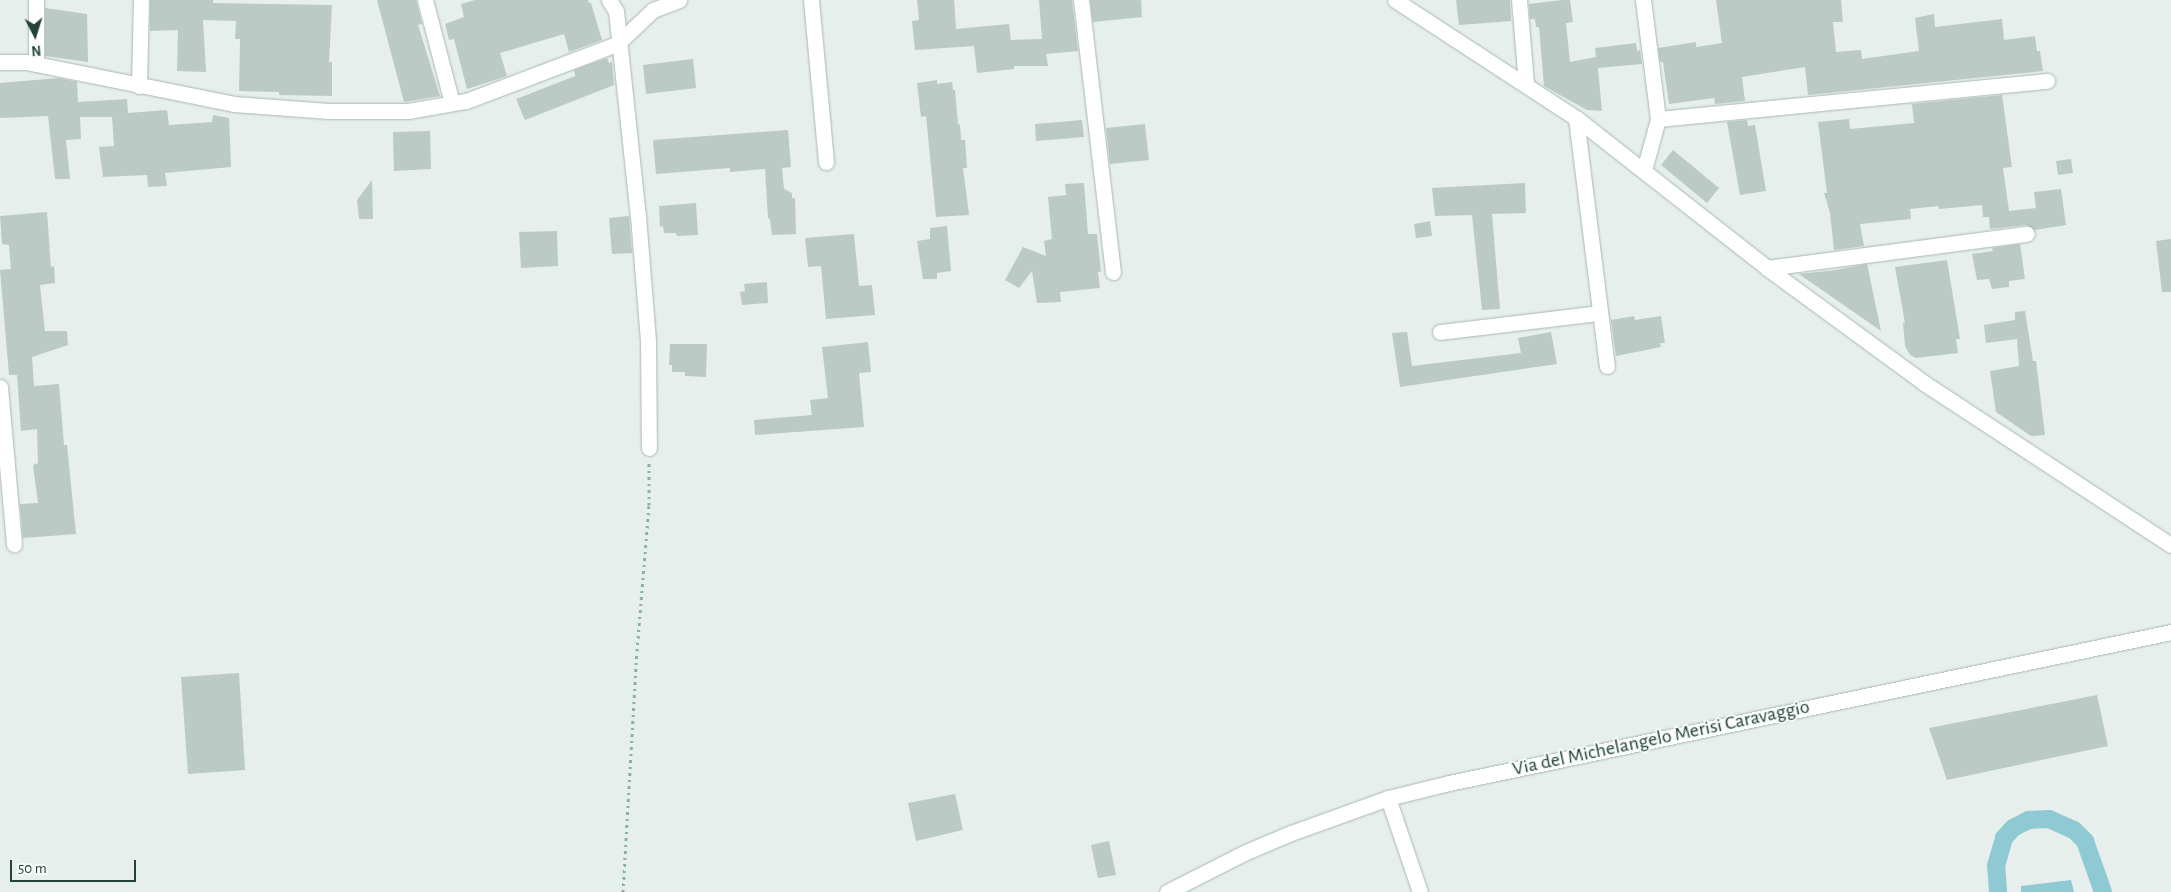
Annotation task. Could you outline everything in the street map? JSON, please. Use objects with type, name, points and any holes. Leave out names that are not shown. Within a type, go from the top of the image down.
[{"type":"street","points":[[36,0],[36,64]]},
{"type":"street","points":[[139,86],[141,0]]},
{"type":"street","points":[[425,0],[452,103]]},
{"type":"street","points":[[609,0],[616,12],[617,44],[638,216],[648,341],[649,448]]},
{"type":"street","points":[[0,62],[36,64],[234,104],[329,111],[408,111],[466,101],[617,44],[653,10],[679,0]]},
{"type":"street","points":[[811,0],[826,162]]},
{"type":"street","points":[[1081,0],[1112,272]]},
{"type":"street","points":[[1395,0],[1576,118],[1767,268],[1924,383],[2171,545]]},
{"type":"street","points":[[1519,0],[1526,84]]},
{"type":"street","points":[[1643,0],[1658,119],[1644,170]]},
{"type":"street","points":[[1658,119],[2047,81]]},
{"type":"street","points":[[1576,118],[1607,366]]},
{"type":"street","points":[[1767,268],[2027,234]]},
{"type":"street","points":[[1440,332],[1599,313]]},
{"type":"street","points":[[0,387],[14,544]]},
{"type":"street","name":"Via del Michelangelo Merisi Caravaggio","points":[[1167,892],[1246,852],[1291,833],[1388,798],[1449,783],[2171,632]]},
{"type":"street","points":[[1388,798],[1420,892]]},
{"type":"path","points":[[623,892],[637,651],[649,505],[649,448]]},
{"type":"water","points":[[2071,880],[2074,892],[2021,892],[2021,886]]},
{"type":"building","points":[[150,0],[213,0],[213,3],[332,5],[329,62],[332,62],[332,96],[279,95],[279,92],[239,91],[240,39],[235,39],[236,21],[203,20],[206,72],[177,71],[178,30],[150,31]]},
{"type":"building","points":[[377,0],[416,0],[422,24],[418,25],[440,96],[404,102]]},
{"type":"building","points":[[475,0],[588,0],[591,3],[602,40],[569,52],[564,34],[500,53],[507,76],[467,89],[454,39],[449,40],[445,24],[464,17],[461,4]]},
{"type":"building","points":[[917,0],[954,0],[956,29],[1009,24],[1011,40],[1042,39],[1039,0],[1072,0],[1078,51],[1046,54],[1048,66],[1014,66],[1014,69],[977,73],[974,46],[915,50],[912,21],[919,20]]},
{"type":"building","points":[[1090,0],[1141,0],[1142,17],[1093,22]]},
{"type":"building","points":[[1456,0],[1510,0],[1511,21],[1459,25]]},
{"type":"building","points":[[1570,0],[1573,22],[1566,23],[1570,62],[1596,57],[1595,48],[1636,43],[1637,51],[1640,50],[1642,64],[1598,68],[1602,111],[1587,110],[1544,86],[1539,27],[1536,27],[1535,19],[1530,19],[1529,4]]},
{"type":"building","points":[[1716,0],[1841,0],[1843,22],[1833,22],[1836,52],[1861,50],[1862,59],[1919,51],[1915,18],[1934,14],[1935,27],[2002,19],[2004,40],[2035,36],[2037,51],[2040,51],[2043,71],[1808,95],[1805,67],[1742,77],[1745,101],[1715,104],[1714,98],[1669,104],[1663,62],[1660,62],[1658,48],[1696,42],[1696,47],[1722,43]]},
{"type":"building","points":[[45,8],[87,14],[88,62],[45,56]]},
{"type":"building","points":[[607,58],[609,63],[612,62],[614,85],[525,120],[516,99],[575,76],[574,70]]},
{"type":"building","points":[[693,59],[696,88],[646,94],[643,65]]},
{"type":"building","points":[[59,78],[77,82],[78,102],[127,99],[128,113],[167,110],[169,125],[212,122],[213,115],[229,118],[231,167],[165,173],[167,186],[148,187],[147,175],[103,177],[99,147],[114,146],[112,117],[80,117],[81,139],[66,140],[70,179],[55,179],[48,116],[0,118],[0,83]]},
{"type":"building","points":[[937,80],[937,84],[952,82],[953,90],[955,90],[961,140],[965,140],[967,168],[963,168],[969,215],[936,217],[926,116],[921,117],[917,83]]},
{"type":"building","points":[[2002,95],[2012,167],[2003,168],[2009,211],[2036,208],[2034,192],[2061,189],[2066,225],[2035,230],[2026,225],[1990,229],[1989,217],[1983,217],[1982,205],[1939,209],[1938,206],[1910,209],[1911,219],[1860,224],[1864,246],[1834,250],[1830,213],[1824,193],[1827,193],[1818,122],[1849,119],[1850,129],[1914,123],[1912,104]]},
{"type":"building","points":[[1082,120],[1084,137],[1036,141],[1035,124]]},
{"type":"building","points":[[1747,120],[1748,126],[1755,125],[1766,191],[1740,195],[1727,122]]},
{"type":"building","points":[[1145,124],[1149,160],[1110,164],[1106,128]]},
{"type":"building","points":[[788,130],[791,167],[782,168],[784,189],[792,193],[792,198],[795,198],[796,234],[772,235],[770,219],[768,218],[765,169],[730,172],[730,168],[656,174],[653,140]]},
{"type":"building","points":[[430,131],[431,169],[394,171],[393,132]]},
{"type":"building","points":[[1673,150],[1719,188],[1707,203],[1661,165]]},
{"type":"building","points":[[2071,159],[2073,173],[2058,175],[2056,161]]},
{"type":"building","points":[[372,180],[373,219],[359,219],[357,200]]},
{"type":"building","points":[[1084,183],[1088,234],[1097,234],[1101,272],[1098,272],[1100,288],[1060,292],[1061,302],[1037,303],[1032,271],[1019,288],[1005,280],[1023,247],[1046,256],[1044,241],[1052,239],[1048,197],[1066,195],[1065,184]]},
{"type":"building","points":[[1525,183],[1526,213],[1492,214],[1500,309],[1482,310],[1472,215],[1435,216],[1432,188]]},
{"type":"building","points":[[696,203],[698,235],[677,236],[676,233],[664,233],[663,226],[660,227],[659,206]]},
{"type":"building","points":[[47,212],[51,267],[54,266],[55,283],[40,285],[45,331],[67,331],[68,345],[32,357],[34,386],[59,384],[64,445],[67,445],[76,534],[23,538],[20,504],[38,503],[33,465],[38,463],[37,429],[21,431],[17,375],[9,375],[0,270],[11,269],[9,245],[2,244],[0,216]]},
{"type":"building","points":[[629,216],[632,253],[612,254],[609,218]]},
{"type":"building","points":[[1430,221],[1432,236],[1416,238],[1414,224]]},
{"type":"building","points":[[947,226],[951,271],[937,273],[937,279],[923,279],[917,241],[930,239],[930,228]]},
{"type":"building","points":[[557,231],[558,266],[521,268],[519,232]]},
{"type":"building","points":[[854,234],[859,286],[872,285],[875,315],[826,319],[821,266],[808,267],[805,238]]},
{"type":"building","points":[[2171,239],[2171,292],[2162,292],[2156,241]]},
{"type":"building","points":[[2020,244],[2025,279],[2009,281],[2009,287],[1992,289],[1989,279],[1977,280],[1972,254],[1993,251],[1992,248]]},
{"type":"building","points":[[1947,260],[1960,339],[1956,339],[1958,353],[1916,358],[1910,355],[1905,346],[1903,323],[1905,323],[1895,267]]},
{"type":"building","points":[[1867,264],[1881,331],[1799,274],[1836,270]]},
{"type":"building","points":[[767,282],[768,303],[742,305],[740,292],[745,291],[744,284]]},
{"type":"building","points":[[2025,311],[2033,361],[2036,361],[2045,435],[2031,436],[1996,412],[1990,371],[2019,366],[2017,339],[1986,343],[1984,325],[2015,320],[2015,312]]},
{"type":"building","points":[[1634,316],[1635,320],[1661,316],[1665,343],[1660,343],[1661,347],[1616,356],[1611,320]]},
{"type":"building","points":[[1407,332],[1412,366],[1521,353],[1518,338],[1551,332],[1557,364],[1400,387],[1392,333]]},
{"type":"building","points":[[868,342],[871,372],[859,373],[864,427],[755,435],[754,420],[812,415],[810,400],[828,398],[822,347]]},
{"type":"building","points":[[670,344],[707,344],[706,377],[685,376],[685,372],[672,372],[672,365],[669,365]]},
{"type":"building","points":[[239,673],[245,770],[188,774],[181,677]]},
{"type":"building","points":[[2097,695],[2108,746],[1947,780],[1929,728]]},
{"type":"building","points":[[955,794],[963,830],[916,841],[908,803]]},
{"type":"building","points":[[1109,841],[1116,875],[1098,878],[1091,845]]},
{"type":"waterway","points":[[1998,892],[1996,866],[2004,838],[2013,828],[2029,820],[2049,819],[2074,830],[2085,841],[2103,892]]}]
